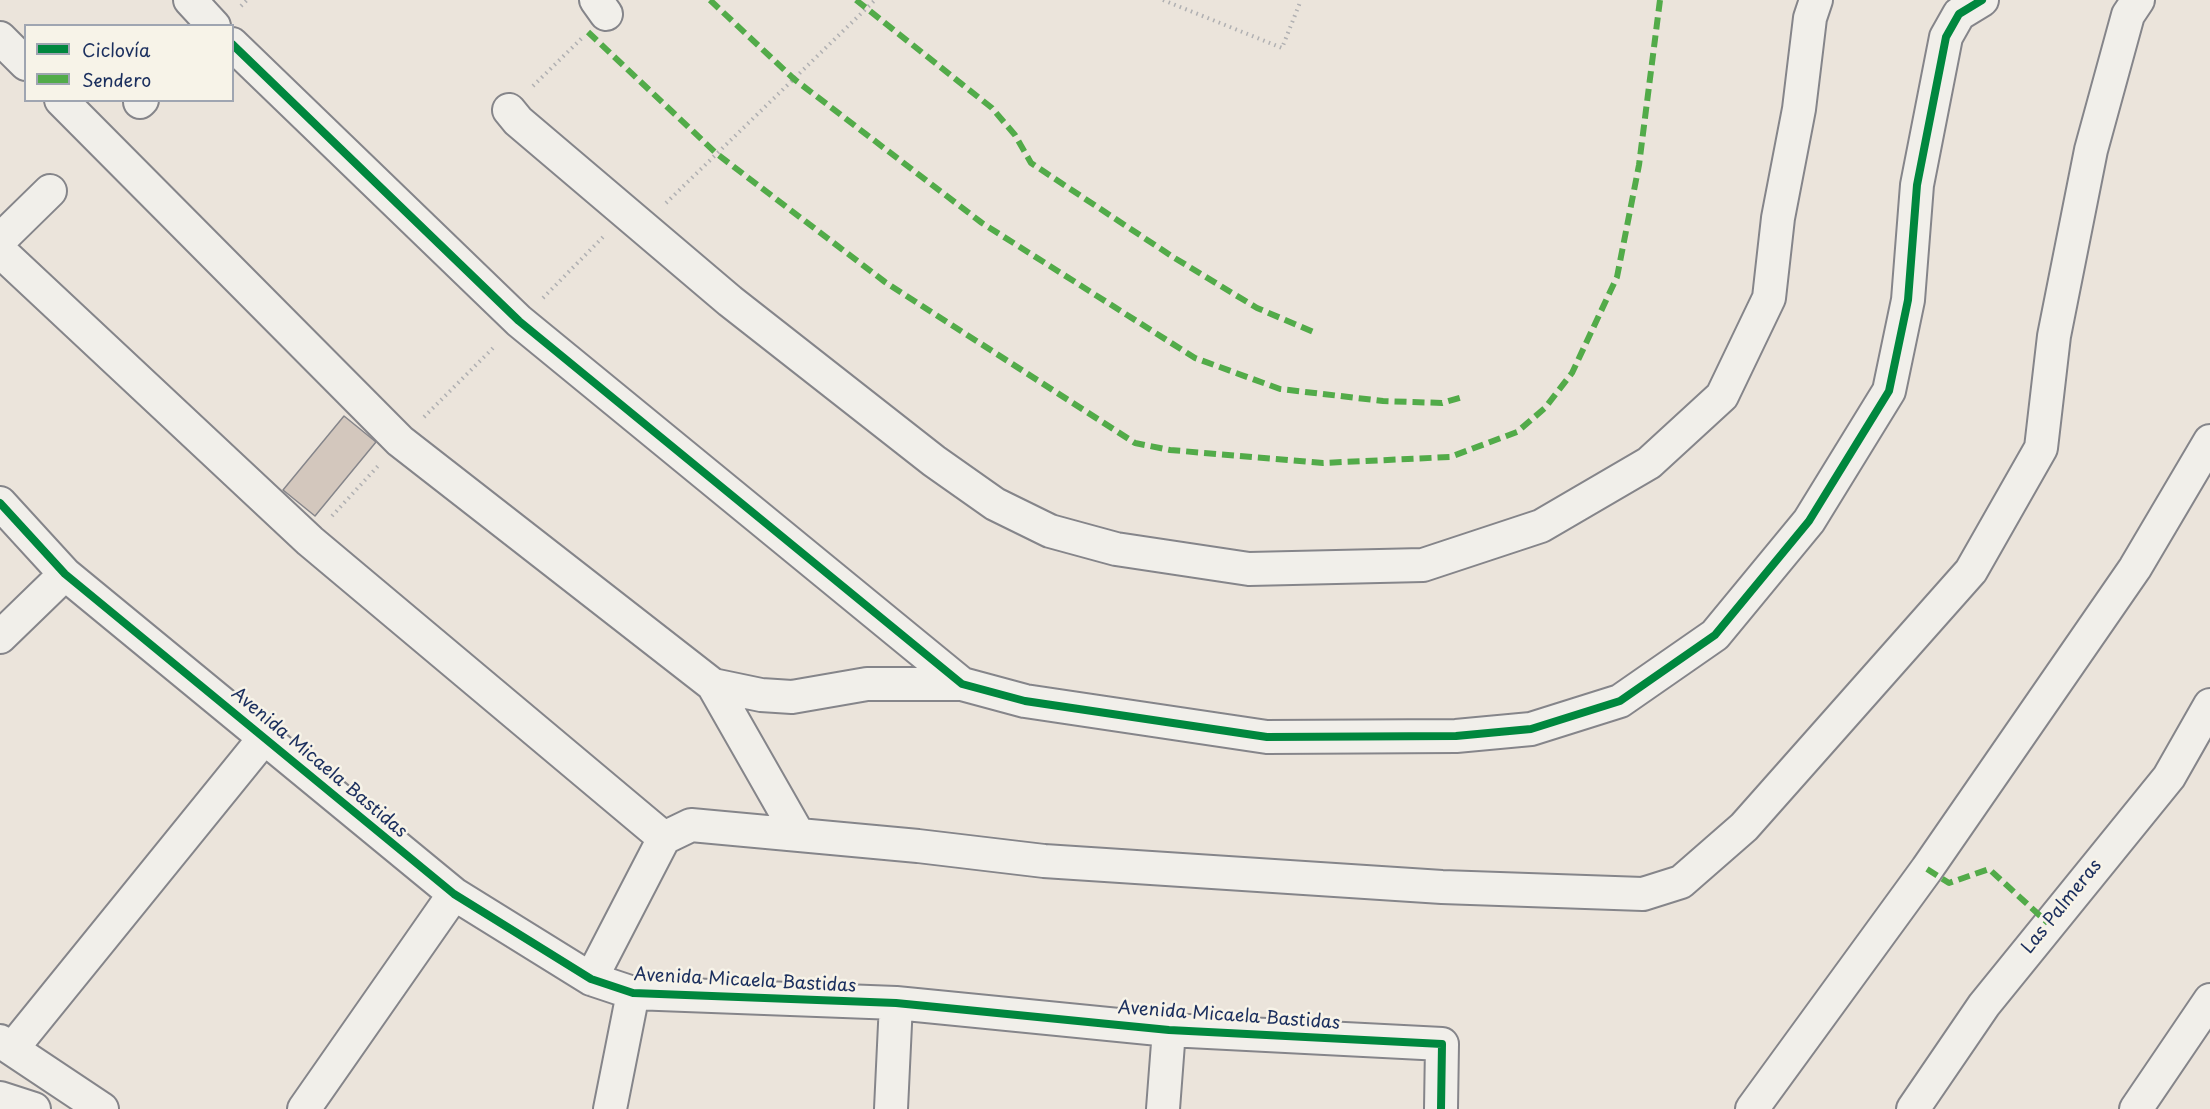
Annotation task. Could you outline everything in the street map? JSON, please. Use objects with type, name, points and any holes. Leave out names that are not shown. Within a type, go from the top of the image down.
[{"type":"street","points":[[190,0],[212,24]]},
{"type":"street","points":[[509,110],[518,121],[730,301],[934,460],[995,504],[1050,531],[1116,549],[1249,569],[1423,565],[1541,526],[1649,463],[1722,396],[1769,298],[1778,218],[1799,109],[1810,18],[1816,0]]},
{"type":"street","points":[[713,685],[761,695],[792,697],[867,684],[962,684],[1025,700],[1267,737],[1456,736],[1531,729],[1620,701],[1715,635],[1809,521],[1889,390],[1908,300],[1917,185],[1946,37],[1959,14],[1982,0]]},
{"type":"street","points":[[591,979],[664,838],[691,825],[798,834],[1055,862],[1442,887],[1643,894],[1681,882],[1744,827],[1971,572],[2041,448],[2054,336],[2091,150],[2128,15],[2138,0]]},
{"type":"street","points":[[0,38],[24,62]]},
{"type":"street","points":[[234,46],[519,321],[962,684]]},
{"type":"street","points":[[63,102],[400,441],[713,685],[798,834]]},
{"type":"street","points":[[0,240],[50,191]]},
{"type":"street","points":[[0,251],[310,541],[664,838]]},
{"type":"street","points":[[1752,1109],[1927,869],[2135,568],[2210,441]]},
{"type":"street","name":"Avenida Micaela Bastidas","points":[[0,503],[65,574],[454,894],[591,979],[633,993],[896,1003],[1169,1030],[1442,1044],[1441,1109]]},
{"type":"street","points":[[0,637],[65,574]]},
{"type":"street","name":"Las Palmeras","points":[[1913,1109],[1984,1005],[2169,777],[2210,705]]},
{"type":"street","points":[[102,1109],[6,1045],[265,737]]},
{"type":"street","points":[[304,1109],[454,894]]},
{"type":"street","points":[[610,1109],[633,993]]},
{"type":"street","points":[[2142,1107],[2210,1000]]},
{"type":"street","points":[[891,1109],[896,1003]]},
{"type":"street","points":[[1163,1109],[1169,1030]]},
{"type":"path","points":[[310,541],[400,441],[627,213],[659,210],[875,0]]},
{"type":"path","points":[[1163,0],[1282,48],[1301,0]]},
{"type":"path","points":[[509,110],[601,7]]},
{"type":"building","points":[[344,416],[376,442],[315,516],[283,490]]},
{"type":"marked path","points":[[710,0],[794,79],[982,223],[1195,358],[1280,389],[1383,401],[1442,403],[1463,397]]},
{"type":"marked path","points":[[856,0],[992,108],[1015,135],[1031,163],[1173,257],[1257,308],[1316,333]]},
{"type":"marked path","points":[[588,32],[717,154],[885,282],[1135,443],[1170,450],[1323,463],[1450,457],[1517,432],[1545,408],[1572,373],[1617,277],[1639,165],[1660,0]]},
{"type":"marked path","points":[[1927,869],[1949,883],[1989,869],[2048,923]]},
{"type":"cycle path","points":[[234,46],[519,321],[962,684],[1025,701],[1267,737],[1456,736],[1531,729],[1620,701],[1715,635],[1809,521],[1889,391],[1908,300],[1917,185],[1946,37],[1959,14],[1982,0]]},
{"type":"cycle path","points":[[0,503],[65,574],[454,894],[591,979],[633,993],[896,1003],[1169,1030],[1442,1044],[1441,1109]]}]
